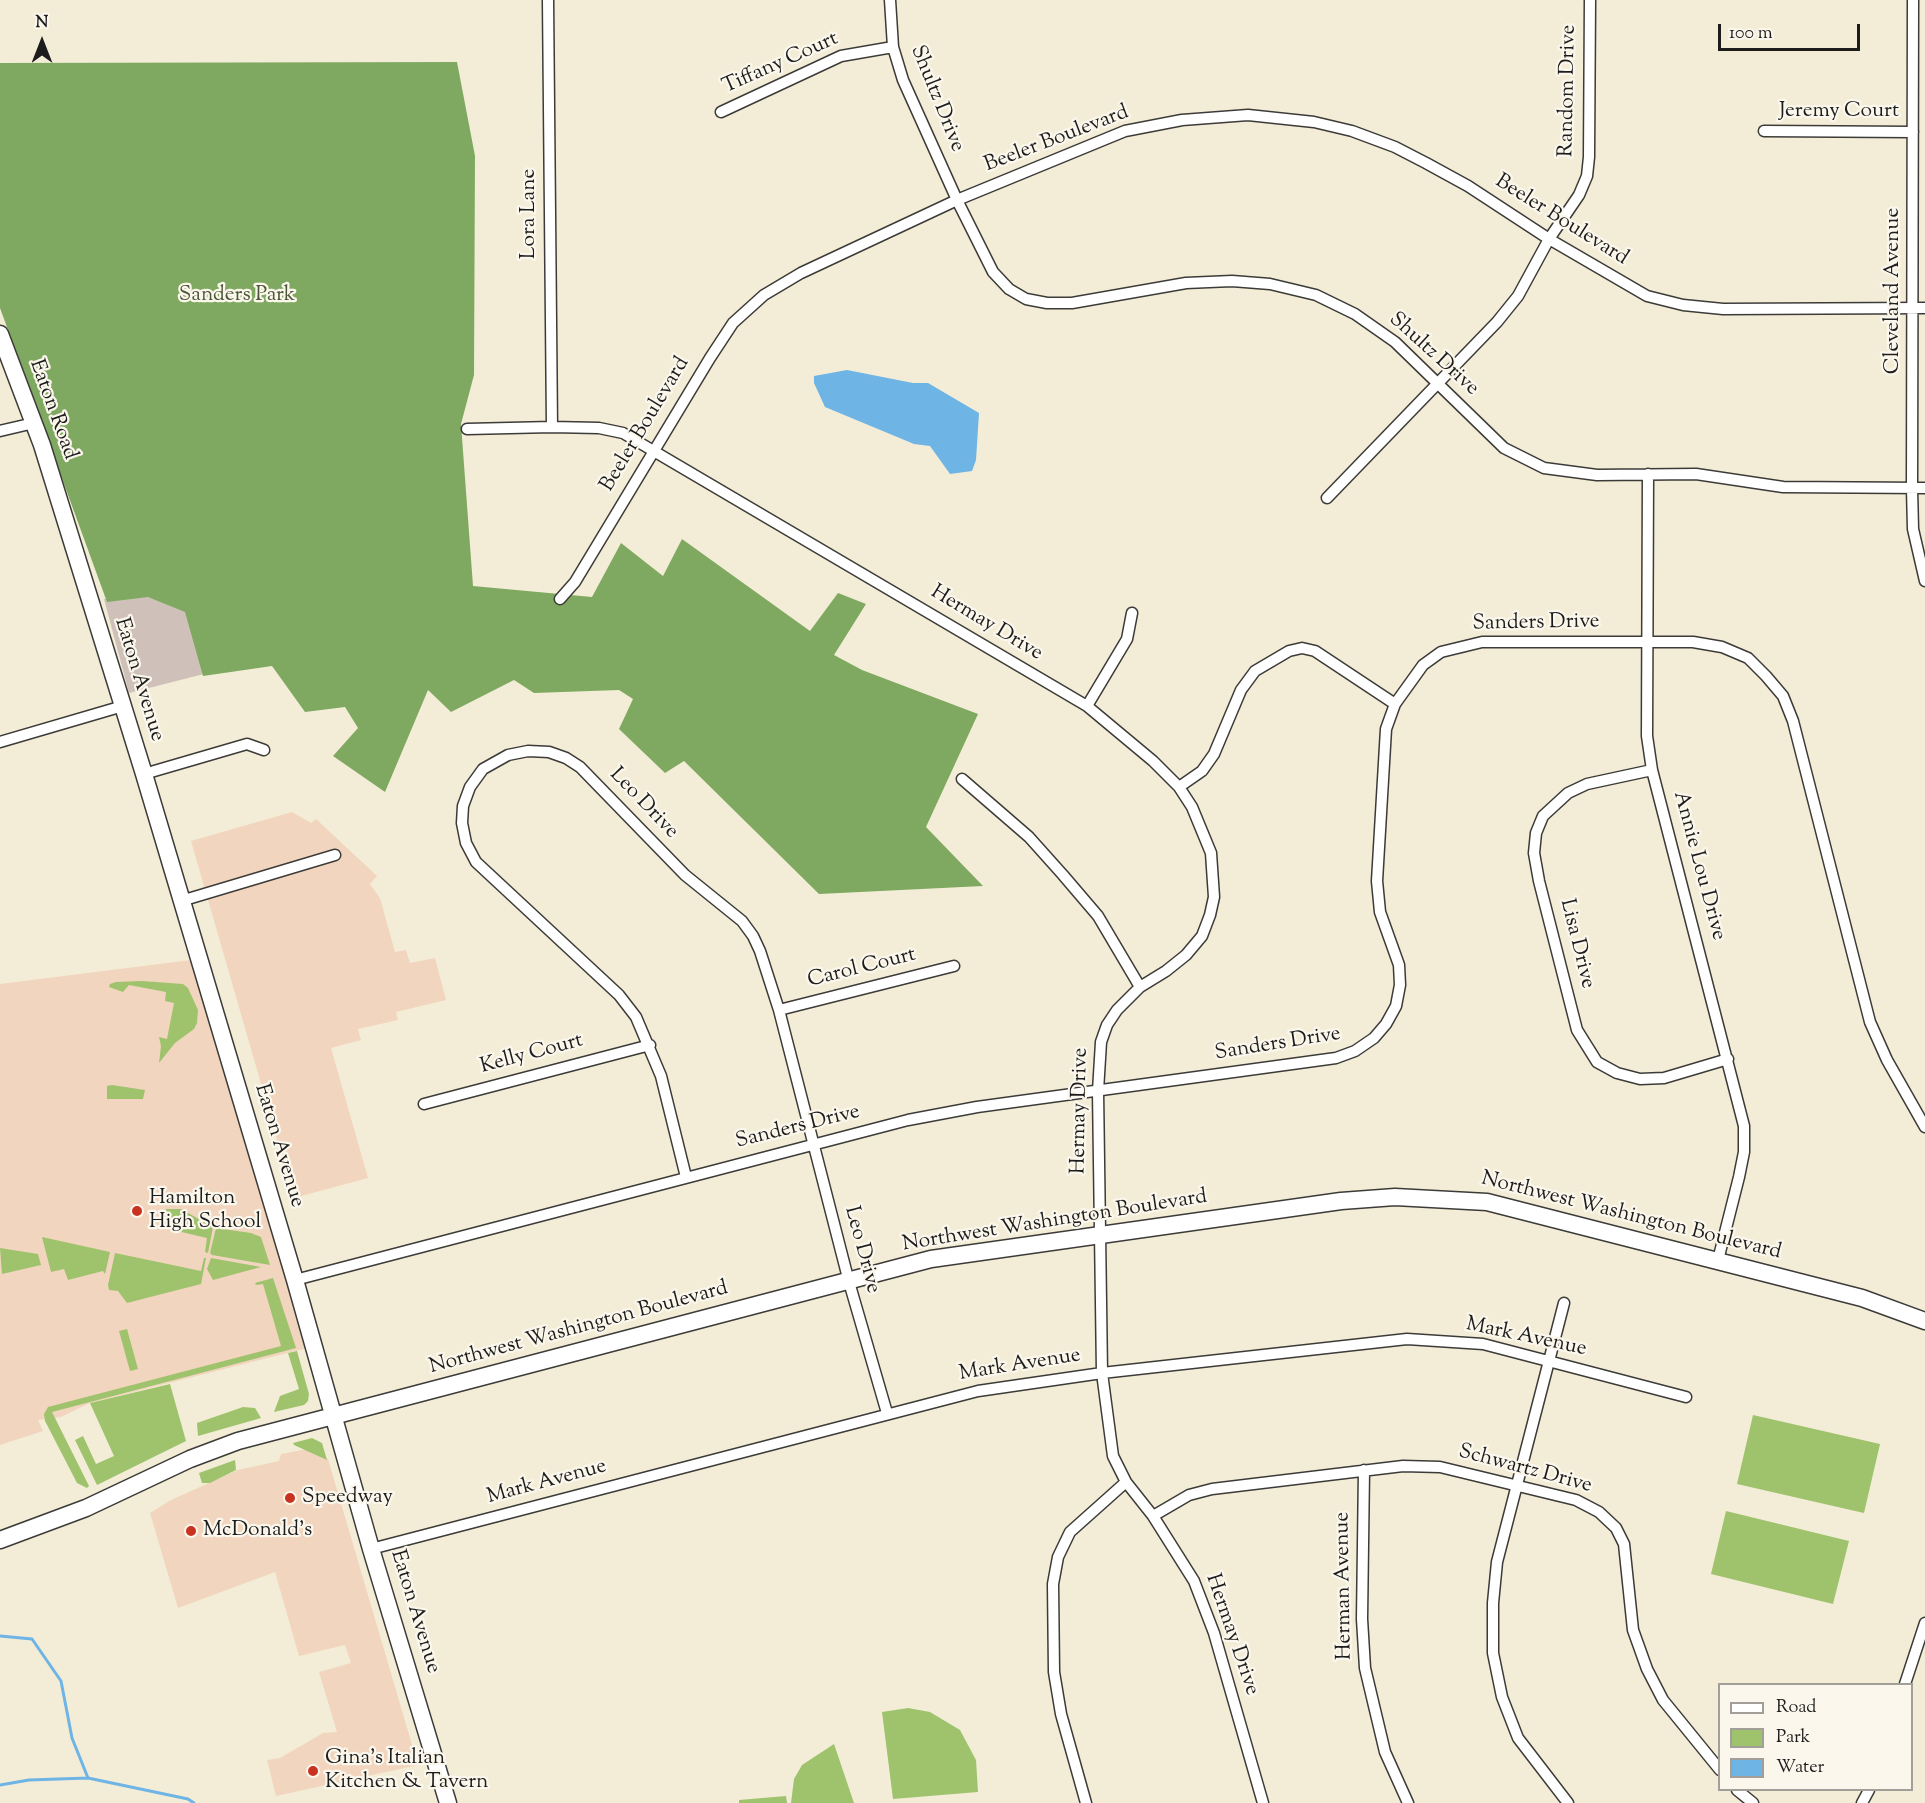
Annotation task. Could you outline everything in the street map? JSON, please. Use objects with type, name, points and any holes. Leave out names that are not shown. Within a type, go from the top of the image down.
[{"type":"main road","name":"Eaton Road","points":[[0,334],[61,502]]},
{"type":"main road","name":"Eaton Avenue","points":[[61,502],[295,1280],[371,1549],[447,1803]]},
{"type":"main road","name":"Northwest Washington Boulevard","points":[[0,1540],[86,1508],[215,1449],[931,1259],[1341,1201],[1395,1197],[1443,1197],[1487,1202],[1862,1298],[1925,1321]]},
{"type":"street","name":"Lora Lane","points":[[548,0],[552,427]]},
{"type":"street","name":"Shultz Drive","points":[[890,0],[893,47],[903,80],[957,200],[993,272],[1009,289],[1026,298],[1047,303],[1072,303],[1186,283],[1232,281],[1270,284],[1316,295],[1355,314],[1395,342],[1504,448],[1544,468],[1570,473],[1696,474],[1783,487],[1925,488]]},
{"type":"street","name":"Random Drive","points":[[1328,498],[1438,386],[1518,296],[1549,239],[1579,195],[1587,176],[1589,157],[1590,0]]},
{"type":"street","name":"Cleveland Avenue","points":[[1913,0],[1913,132],[1919,308],[1912,489],[1913,529],[1925,581]]},
{"type":"street","name":"Tiffany Court","points":[[721,112],[841,56],[893,47]]},
{"type":"street","name":"Beeler Boulevard","points":[[560,599],[575,582],[653,449],[733,323],[764,295],[801,273],[957,200],[1125,131],[1182,120],[1248,115],[1314,122],[1352,131],[1395,147],[1468,186],[1549,239],[1647,296],[1683,305],[1723,309],[1919,308]]},
{"type":"street","name":"Jeremy Court","points":[[1764,131],[1913,132]]},
{"type":"street","points":[[0,431],[34,423]]},
{"type":"street","name":"Hermay Drive","points":[[467,429],[599,428],[623,433],[653,449],[1087,706],[1154,761],[1179,787],[1202,825],[1211,853],[1214,897],[1202,936],[1166,971],[1140,987],[1117,1010],[1107,1025],[1101,1042],[1098,1091],[1102,1373],[1113,1456],[1126,1482],[1153,1516],[1194,1581],[1214,1633],[1263,1803]]},
{"type":"street","name":"Annie Lou Drive","points":[[1648,474],[1646,715],[1652,770],[1744,1126],[1744,1152],[1718,1260]]},
{"type":"street","points":[[1087,706],[1123,646],[1132,613]]},
{"type":"street","name":"Sanders Drive","points":[[295,1280],[908,1120],[977,1107],[1336,1058],[1355,1051],[1374,1038],[1386,1023],[1396,1006],[1400,984],[1399,965],[1380,912],[1376,855],[1386,729],[1395,704],[1423,665],[1441,652],[1457,646],[1482,642],[1647,641],[1693,642],[1722,647],[1748,658],[1783,696],[1793,721],[1870,1022],[1887,1059],[1925,1127]]},
{"type":"street","points":[[1179,787],[1202,771],[1214,754],[1241,690],[1255,671],[1289,651],[1302,648],[1315,651],[1395,704]]},
{"type":"street","points":[[0,742],[123,706]]},
{"type":"street","points":[[144,774],[247,744],[264,750]]},
{"type":"street","name":"Leo Drive","points":[[686,1177],[661,1076],[650,1045],[636,1017],[619,995],[476,862],[466,843],[462,823],[463,806],[470,787],[483,769],[508,755],[528,751],[549,752],[566,758],[580,767],[685,875],[742,921],[760,951],[779,1010],[849,1282],[887,1413]]},
{"type":"street","name":"Lisa Drive","points":[[1652,770],[1587,784],[1568,793],[1543,816],[1536,832],[1533,853],[1577,1030],[1598,1062],[1617,1072],[1640,1079],[1664,1078],[1728,1059]]},
{"type":"street","points":[[962,779],[1029,837],[1098,915],[1140,987]]},
{"type":"street","points":[[181,901],[335,855]]},
{"type":"street","name":"Carol Court","points":[[779,1010],[954,966]]},
{"type":"street","name":"Kelly Court","points":[[424,1104],[650,1045]]},
{"type":"street","points":[[1564,1303],[1497,1562],[1493,1603],[1493,1653],[1502,1697],[1518,1738],[1568,1803]]},
{"type":"street","name":"Mark Avenue","points":[[371,1549],[978,1390],[1102,1373],[1407,1338],[1484,1344],[1686,1397]]},
{"type":"street","name":"Schwartz Drive","points":[[1153,1516],[1189,1495],[1212,1489],[1364,1470],[1440,1467],[1576,1500],[1599,1512],[1616,1528],[1624,1544],[1633,1630],[1647,1669],[1663,1700],[1718,1769]]},
{"type":"street","name":"Herman Avenue","points":[[1364,1470],[1362,1619],[1365,1668],[1385,1752],[1408,1803]]},
{"type":"street","points":[[1086,1803],[1061,1714],[1054,1672],[1053,1584],[1058,1557],[1070,1532],[1126,1482]]},
{"type":"street","points":[[1905,1683],[1925,1623]]},
{"type":"street","points":[[1738,1791],[1753,1803]]},
{"type":"shaded area","points":[[183,579],[208,673],[129,693],[104,599]]},
{"type":"shaded area","points":[[292,812],[311,823],[316,819],[377,876],[370,884],[380,898],[395,952],[406,950],[410,963],[435,958],[446,1000],[396,1012],[398,1020],[358,1029],[361,1040],[331,1048],[368,1178],[294,1198],[191,841]]},
{"type":"shaded area","name":"Hamilton High School","points":[[199,959],[315,1346],[90,1403],[61,1417],[38,1420],[43,1431],[0,1445],[0,984]]},
{"type":"shaded area","points":[[307,1449],[328,1459],[418,1765],[276,1796],[267,1760],[280,1758],[323,1733],[337,1732],[319,1672],[351,1663],[345,1645],[299,1656],[275,1572],[178,1608],[150,1513],[171,1500],[238,1470],[279,1461],[281,1454]]},
{"type":"green space","name":"Sanders Park","points":[[457,62],[475,156],[474,375],[461,424],[473,586],[592,597],[621,543],[663,576],[682,539],[810,631],[838,593],[866,604],[834,655],[862,670],[978,714],[926,827],[983,886],[819,894],[684,761],[665,773],[619,729],[633,699],[619,690],[534,693],[514,680],[451,712],[428,690],[385,792],[333,756],[358,728],[345,707],[305,712],[272,666],[203,676],[185,612],[148,597],[107,602],[0,308],[0,63]]},
{"type":"green space","points":[[116,982],[183,984],[188,988],[198,1010],[194,1029],[175,1043],[159,1063],[161,1046],[159,1037],[167,1039],[174,1003],[165,1001],[166,992],[129,985],[123,992],[109,987],[110,984]]},
{"type":"green space","points":[[107,1086],[145,1090],[143,1099],[107,1099]]},
{"type":"green space","points":[[166,1209],[181,1209],[213,1227],[208,1253],[205,1252],[207,1238],[160,1227],[158,1220],[165,1214]]},
{"type":"green space","points":[[216,1228],[251,1233],[261,1237],[270,1265],[212,1255],[210,1253]]},
{"type":"green space","points":[[42,1237],[110,1252],[105,1274],[103,1271],[68,1280],[64,1269],[51,1272]]},
{"type":"green space","points":[[0,1248],[38,1254],[41,1265],[2,1274]]},
{"type":"green space","points":[[115,1253],[201,1271],[204,1258],[206,1258],[201,1284],[127,1303],[118,1291],[109,1290]]},
{"type":"green space","points":[[211,1258],[261,1267],[213,1280],[207,1269]]},
{"type":"green space","points":[[273,1278],[296,1348],[52,1412],[89,1486],[87,1488],[77,1483],[45,1421],[44,1414],[48,1407],[281,1346],[263,1284],[256,1285],[255,1283]]},
{"type":"green space","points":[[127,1329],[138,1369],[130,1371],[119,1331]]},
{"type":"green space","points":[[297,1351],[309,1394],[308,1401],[304,1405],[274,1412],[280,1396],[299,1389],[288,1353]]},
{"type":"green space","points":[[170,1384],[186,1441],[97,1485],[75,1440],[83,1436],[96,1464],[114,1456],[90,1403]]},
{"type":"green space","points":[[243,1407],[255,1408],[261,1418],[198,1436],[197,1423]]},
{"type":"green space","points":[[1753,1415],[1880,1444],[1864,1513],[1737,1484]]},
{"type":"green space","points":[[312,1438],[322,1443],[327,1460],[293,1443]]},
{"type":"green space","points":[[235,1460],[236,1470],[210,1483],[202,1483],[199,1473]]},
{"type":"green space","points":[[1726,1511],[1849,1541],[1833,1604],[1711,1574]]},
{"type":"green space","points":[[908,1708],[930,1712],[960,1730],[976,1760],[978,1792],[893,1799],[882,1712]]},
{"type":"green space","points":[[834,1744],[854,1803],[791,1803],[794,1779],[802,1765]]},
{"type":"green space","points":[[786,1796],[787,1803],[739,1803],[739,1800]]},
{"type":"water","points":[[847,370],[913,383],[928,383],[979,413],[976,460],[972,471],[950,474],[930,446],[914,444],[825,407],[814,383],[814,376]]},
{"type":"waterway","points":[[0,1636],[32,1639],[61,1681],[72,1738],[88,1778]]},
{"type":"waterway","points":[[0,1785],[29,1780],[88,1778],[188,1799],[194,1803]]},
{"type":"place","name":"Hamilton High School","points":[[137,1211]]},
{"type":"place","name":"Speedway","points":[[290,1498]]},
{"type":"place","name":"McDonald's","points":[[191,1531]]},
{"type":"place","name":"Gina's Italian Kitchen & Tavern","points":[[313,1771]]}]
